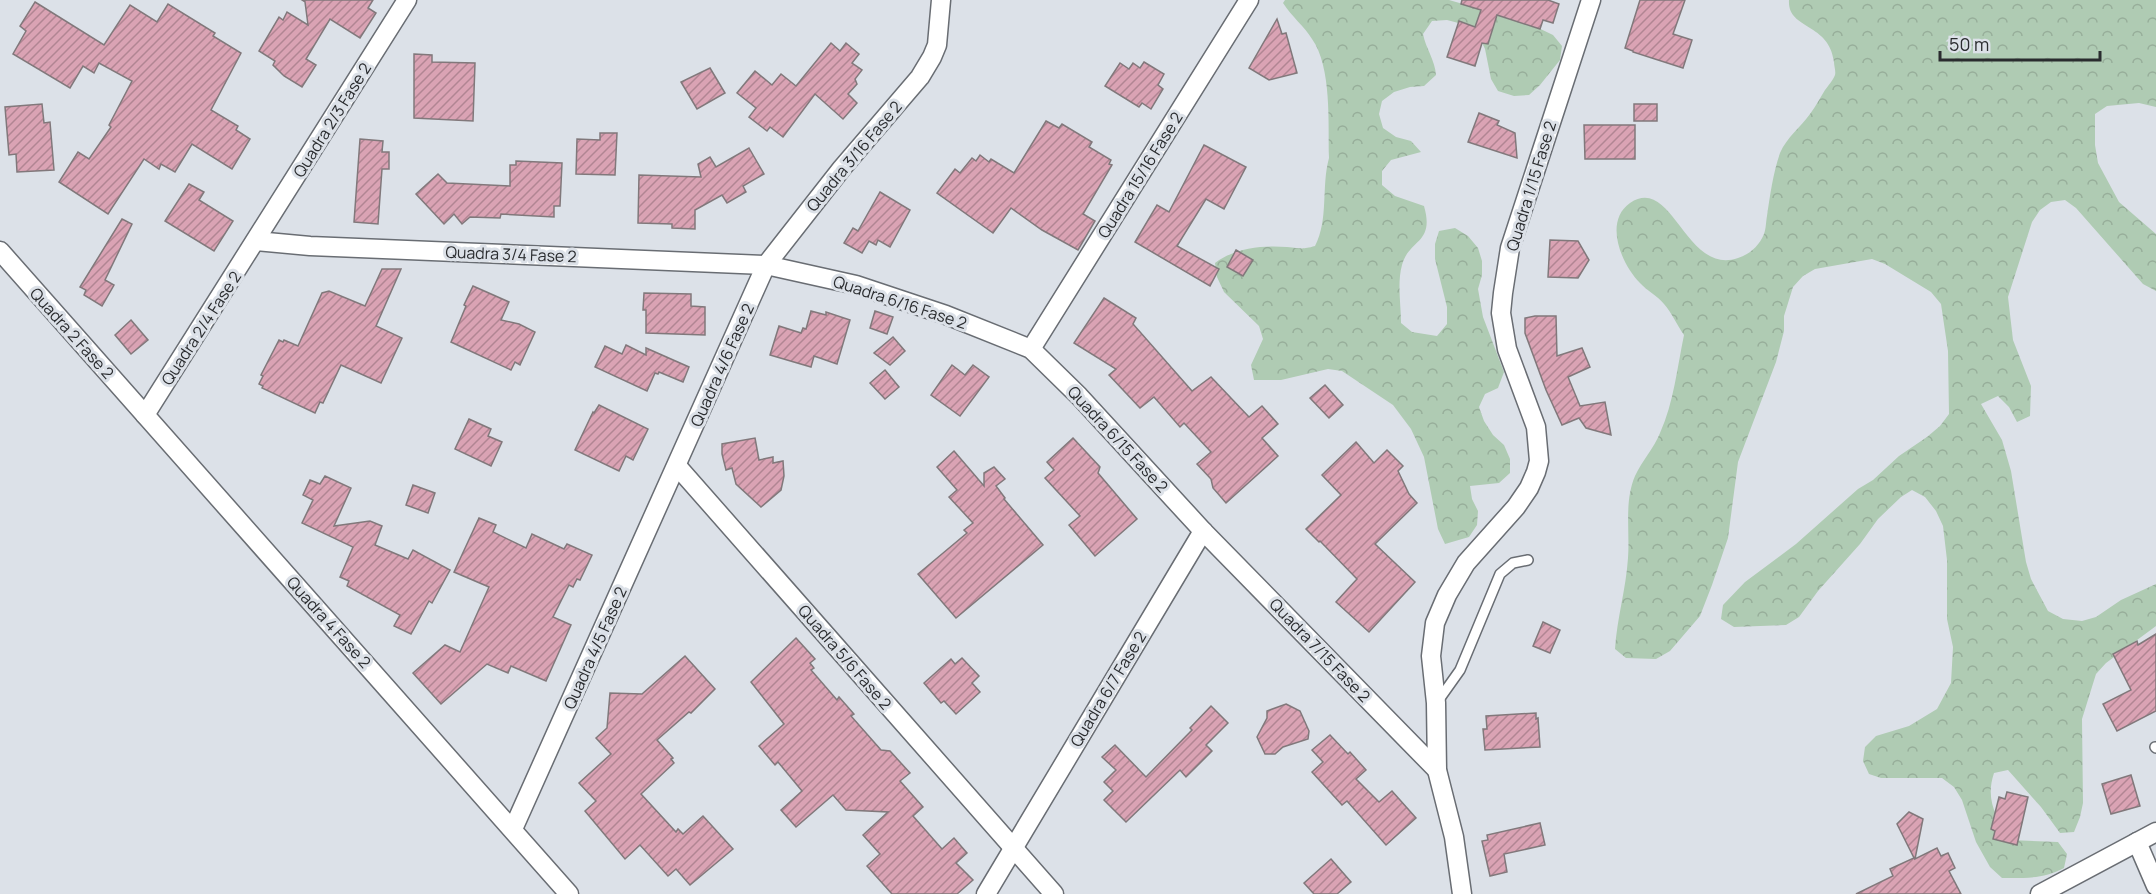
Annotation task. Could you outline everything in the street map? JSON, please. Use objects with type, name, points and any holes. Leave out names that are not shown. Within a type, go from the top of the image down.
[{"type":"street","name":"Quadra 2/3 Fase 2","points":[[256,241],[407,0]]},
{"type":"street","name":"Quadra 3/16 Fase 2","points":[[766,265],[842,168],[920,76],[937,45],[940,0]]},
{"type":"street","name":"Quadra 15/16 Fase 2","points":[[1030,349],[1249,0]]},
{"type":"street","name":"Quadra 1/15 Fase 2","points":[[1462,894],[1454,837],[1437,770],[1436,703],[1431,656],[1435,623],[1447,595],[1466,563],[1516,507],[1529,488],[1539,461],[1536,427],[1507,349],[1501,313],[1503,293],[1510,248],[1591,0]]},
{"type":"street","name":"Quadra 3/4 Fase 2","points":[[256,241],[310,246],[766,265]]},
{"type":"street","name":"Quadra 2/4 Fase 2","points":[[145,415],[256,241]]},
{"type":"street","name":"Quadra 2 Fase 2","points":[[0,251],[145,415]]},
{"type":"street","name":"Quadra 6/16 Fase 2","points":[[766,265],[856,285],[946,315],[1030,349]]},
{"type":"street","name":"Quadra 4/6 Fase 2","points":[[677,466],[766,265]]},
{"type":"street","name":"Quadra 6/15 Fase 2","points":[[1030,349],[1079,396],[1203,531]]},
{"type":"street","name":"Quadra 4 Fase 2","points":[[145,415],[569,894]]},
{"type":"street","name":"Quadra 4/5 Fase 2","points":[[513,830],[677,466]]},
{"type":"street","name":"Quadra 5/6 Fase 2","points":[[677,466],[1054,894]]},
{"type":"street","name":"Quadra 7/15 Fase 2","points":[[1203,531],[1437,770]]},
{"type":"street","name":"Quadra 6/7 Fase 2","points":[[986,894],[1203,531]]},
{"type":"street","points":[[2040,894],[2156,832]]},
{"type":"street","points":[[2137,842],[2156,886]]},
{"type":"lane","points":[[1436,703],[1461,670],[1500,574],[1514,563],[1528,560]]},
{"type":"green space","points":[[1285,0],[1449,0],[1526,22],[1553,35],[1562,46],[1560,60],[1540,85],[1529,95],[1514,96],[1498,91],[1491,79],[1485,49],[1478,34],[1466,25],[1447,20],[1432,21],[1423,34],[1436,75],[1424,86],[1394,92],[1382,101],[1379,114],[1383,128],[1396,137],[1411,141],[1421,152],[1391,160],[1382,171],[1382,185],[1395,196],[1424,206],[1427,218],[1424,235],[1410,250],[1402,265],[1399,287],[1401,323],[1412,332],[1437,336],[1447,324],[1447,307],[1435,259],[1435,244],[1439,231],[1455,228],[1468,236],[1478,248],[1482,261],[1482,275],[1478,289],[1483,317],[1504,372],[1498,388],[1485,394],[1479,407],[1493,435],[1504,445],[1510,459],[1510,473],[1499,483],[1470,486],[1472,499],[1478,511],[1477,525],[1469,537],[1445,544],[1438,529],[1424,457],[1411,429],[1393,405],[1342,371],[1328,369],[1281,380],[1254,380],[1251,365],[1263,339],[1259,326],[1224,292],[1217,277],[1215,263],[1240,251],[1268,247],[1307,248],[1315,246],[1322,225],[1329,158],[1326,80],[1318,51],[1309,34],[1283,3]]},
{"type":"green space","points":[[1789,0],[2156,0],[2156,107],[2139,103],[2107,106],[2095,114],[2095,145],[2098,163],[2119,202],[2156,234],[2156,291],[2143,284],[2076,208],[2065,200],[2051,202],[2040,210],[2032,222],[2008,297],[2013,340],[2031,386],[2030,416],[2017,422],[2009,407],[1998,396],[1981,404],[2002,440],[2011,471],[2026,562],[2031,579],[2048,611],[2063,619],[2082,621],[2096,617],[2121,600],[2156,584],[2156,626],[2106,663],[2096,674],[2082,719],[2083,803],[2074,832],[2060,833],[2041,807],[2008,770],[1994,773],[1991,800],[1996,816],[2010,840],[2058,842],[2067,854],[2064,868],[2049,874],[2002,878],[1990,867],[1976,842],[1962,800],[1954,787],[1942,778],[1881,778],[1869,774],[1863,761],[1865,747],[1876,736],[1909,726],[1937,709],[1951,683],[1953,647],[1947,619],[1947,560],[1943,526],[1936,511],[1925,497],[1912,490],[1901,497],[1878,519],[1799,617],[1786,625],[1734,627],[1721,619],[1723,605],[1745,582],[1796,544],[1899,456],[1927,437],[1949,414],[1948,351],[1941,304],[1931,292],[1885,264],[1872,259],[1815,269],[1803,276],[1793,287],[1784,316],[1784,331],[1776,362],[1738,462],[1728,538],[1700,616],[1670,651],[1656,659],[1626,658],[1615,649],[1627,570],[1628,506],[1632,486],[1638,470],[1655,444],[1665,421],[1684,335],[1670,311],[1659,298],[1640,283],[1627,266],[1618,243],[1618,221],[1622,211],[1630,203],[1645,198],[1658,202],[1692,241],[1705,253],[1720,260],[1738,258],[1750,252],[1760,242],[1765,230],[1775,168],[1780,153],[1786,142],[1812,111],[1835,73],[1831,49],[1817,33],[1794,17],[1790,10]]},
{"type":"building","points":[[302,0],[373,0],[368,8],[376,13],[360,38],[330,19],[306,59],[316,65],[302,87],[284,76],[273,65],[275,61],[259,51],[279,17],[283,20],[287,12],[308,25],[305,2]]},
{"type":"building","points":[[1462,0],[1548,0],[1559,4],[1553,23],[1543,20],[1540,29],[1497,15],[1488,44],[1482,43],[1475,66],[1447,57],[1459,21],[1475,27],[1481,10],[1461,4]]},
{"type":"building","points":[[1640,0],[1685,0],[1673,34],[1692,40],[1683,68],[1625,48]]},
{"type":"building","points":[[35,2],[104,45],[130,5],[157,22],[168,4],[215,33],[213,36],[241,53],[211,110],[238,126],[236,130],[250,139],[232,169],[192,144],[175,172],[161,164],[159,169],[144,159],[108,214],[59,182],[78,152],[89,159],[111,127],[109,125],[132,81],[99,63],[94,73],[83,66],[70,88],[13,54],[26,31],[20,26]]},
{"type":"building","points":[[1277,19],[1282,34],[1286,33],[1297,73],[1269,80],[1249,68]]},
{"type":"building","points":[[831,43],[840,51],[846,43],[859,54],[852,63],[862,70],[855,79],[857,84],[848,94],[857,103],[843,119],[815,94],[783,137],[770,127],[767,131],[749,117],[756,108],[737,93],[755,71],[772,85],[781,74],[796,86]]},
{"type":"building","points":[[414,54],[432,55],[432,62],[475,63],[473,121],[414,118]]},
{"type":"building","points":[[1144,62],[1164,74],[1158,85],[1163,89],[1151,109],[1142,103],[1139,107],[1105,86],[1120,63],[1129,69],[1133,63],[1140,68]]},
{"type":"building","points":[[710,68],[725,93],[697,109],[681,82]]},
{"type":"building","points":[[42,104],[44,123],[50,122],[54,170],[17,172],[16,154],[9,155],[5,107]]},
{"type":"building","points":[[1634,104],[1657,104],[1657,121],[1634,121]]},
{"type":"building","points":[[1479,113],[1499,121],[1497,125],[1515,133],[1517,158],[1468,142]]},
{"type":"building","points":[[1046,121],[1059,128],[1062,124],[1092,142],[1089,147],[1111,160],[1109,164],[1112,165],[1083,214],[1095,221],[1078,250],[1042,230],[1011,208],[993,233],[937,193],[955,169],[960,173],[972,158],[976,161],[980,155],[989,162],[991,159],[1014,173]]},
{"type":"building","points":[[1584,125],[1635,125],[1635,159],[1585,159]]},
{"type":"building","points":[[600,133],[617,133],[615,175],[576,174],[577,139],[600,140]]},
{"type":"building","points":[[360,139],[383,141],[382,152],[389,152],[389,169],[382,169],[378,224],[354,222]]},
{"type":"building","points":[[1204,145],[1246,167],[1224,209],[1206,199],[1177,246],[1219,269],[1210,286],[1135,242],[1157,205],[1169,212]]},
{"type":"building","points":[[749,148],[764,174],[743,186],[746,192],[727,203],[722,195],[695,210],[695,229],[672,228],[672,224],[638,223],[639,175],[701,177],[698,164],[710,157],[716,167]]},
{"type":"building","points":[[516,161],[562,163],[560,206],[554,206],[554,217],[501,214],[500,218],[470,217],[462,224],[454,214],[444,224],[416,194],[438,174],[447,183],[510,186],[510,165],[516,165]]},
{"type":"building","points":[[189,184],[204,192],[199,200],[233,221],[214,251],[165,221]]},
{"type":"building","points":[[880,192],[910,210],[890,247],[878,240],[876,245],[869,241],[862,253],[844,243],[853,228],[858,231]]},
{"type":"building","points":[[122,219],[132,224],[105,280],[114,285],[102,306],[84,295],[86,290],[80,287]]},
{"type":"building","points":[[1550,240],[1578,241],[1589,260],[1578,278],[1548,277]]},
{"type":"building","points":[[1236,250],[1253,260],[1243,276],[1227,267]]},
{"type":"building","points":[[382,269],[401,269],[376,326],[402,338],[381,383],[341,365],[323,403],[320,402],[315,413],[262,388],[263,386],[259,384],[263,376],[261,375],[279,340],[298,346],[322,293],[329,291],[365,306]]},
{"type":"building","points":[[473,286],[509,302],[501,320],[519,324],[535,332],[520,365],[515,362],[511,370],[451,342]]},
{"type":"building","points":[[644,293],[691,294],[691,306],[705,307],[705,335],[646,333],[646,310],[643,310]]},
{"type":"building","points":[[1104,298],[1136,318],[1133,324],[1192,391],[1211,377],[1249,417],[1262,406],[1278,424],[1262,438],[1278,456],[1226,503],[1213,488],[1211,479],[1197,464],[1211,452],[1184,423],[1180,427],[1154,397],[1140,408],[1109,375],[1116,369],[1074,343]]},
{"type":"building","points":[[811,311],[826,315],[826,312],[850,320],[837,364],[814,356],[811,367],[770,355],[779,326],[801,333],[803,328],[806,329]]},
{"type":"building","points":[[875,311],[893,317],[887,334],[870,328]]},
{"type":"building","points":[[1556,316],[1557,356],[1582,348],[1590,367],[1568,377],[1580,406],[1605,402],[1611,435],[1586,428],[1579,418],[1562,425],[1525,333],[1525,318]]},
{"type":"building","points":[[131,320],[148,340],[131,354],[115,335]]},
{"type":"building","points":[[893,337],[905,351],[890,365],[874,353]]},
{"type":"building","points":[[626,345],[646,355],[646,348],[689,367],[683,382],[659,372],[655,373],[647,391],[595,367],[605,346],[622,354]]},
{"type":"building","points":[[952,365],[965,375],[973,365],[989,377],[960,416],[931,395]]},
{"type":"building","points":[[885,370],[899,387],[885,399],[870,383]]},
{"type":"building","points":[[1325,385],[1343,405],[1329,418],[1310,398]]},
{"type":"building","points":[[599,405],[648,429],[633,460],[626,456],[619,471],[575,450],[593,412]]},
{"type":"building","points":[[469,419],[491,429],[488,436],[502,442],[491,466],[455,449]]},
{"type":"building","points":[[755,438],[759,460],[773,457],[773,463],[783,461],[784,476],[781,490],[761,507],[736,484],[732,468],[726,470],[722,454],[722,444]]},
{"type":"building","points":[[1073,438],[1100,467],[1098,473],[1137,519],[1095,556],[1069,525],[1080,516],[1045,478],[1054,470],[1047,462]]},
{"type":"building","points":[[1356,442],[1374,463],[1387,450],[1403,466],[1398,471],[1409,494],[1417,503],[1375,544],[1415,582],[1369,632],[1336,602],[1357,579],[1306,529],[1341,495],[1322,475]]},
{"type":"building","points":[[954,451],[984,486],[984,473],[994,467],[1005,479],[996,486],[1004,499],[1043,545],[956,618],[918,574],[967,533],[964,530],[973,523],[949,497],[957,490],[937,467]]},
{"type":"building","points":[[325,476],[351,488],[334,526],[370,521],[382,526],[375,545],[408,559],[413,550],[450,570],[432,603],[429,601],[411,634],[394,626],[400,615],[347,586],[349,581],[340,577],[353,547],[302,523],[313,500],[303,495],[310,480],[320,484]]},
{"type":"building","points":[[413,485],[435,493],[428,513],[406,505]]},
{"type":"building","points":[[479,518],[496,525],[493,532],[526,548],[532,534],[564,549],[567,544],[592,555],[580,580],[577,579],[573,587],[569,585],[553,617],[571,625],[546,681],[511,666],[508,673],[487,664],[441,704],[413,673],[445,645],[460,652],[489,587],[454,572]]},
{"type":"building","points":[[1543,622],[1560,630],[1550,653],[1533,646]]},
{"type":"building","points":[[2156,634],[2156,711],[2117,731],[2103,704],[2131,690],[2113,654],[2137,641],[2138,645]]},
{"type":"building","points":[[796,638],[815,659],[810,663],[814,668],[811,670],[837,700],[839,697],[854,714],[851,716],[881,750],[890,751],[910,773],[900,781],[923,807],[913,816],[942,849],[954,838],[967,853],[956,863],[973,880],[957,894],[892,894],[867,866],[880,854],[863,835],[888,812],[846,810],[833,795],[796,827],[781,810],[802,791],[778,762],[775,765],[759,746],[784,724],[751,682]]},
{"type":"building","points":[[685,656],[715,689],[691,713],[689,712],[657,740],[673,758],[671,759],[674,763],[641,794],[676,832],[678,829],[683,834],[703,816],[733,849],[690,885],[676,869],[668,876],[640,845],[625,859],[585,811],[596,801],[579,783],[611,754],[596,738],[607,728],[610,693],[642,694]]},
{"type":"building","points":[[962,658],[979,676],[972,683],[980,692],[956,714],[944,701],[941,703],[924,683],[951,659],[955,664]]},
{"type":"building","points":[[1286,704],[1300,711],[1309,731],[1308,739],[1283,747],[1275,754],[1265,754],[1257,737],[1267,718],[1267,711]]},
{"type":"building","points":[[1211,706],[1228,723],[1206,745],[1212,751],[1186,777],[1180,770],[1126,822],[1104,800],[1113,791],[1104,782],[1116,770],[1102,757],[1115,745],[1146,777],[1192,730],[1190,728]]},
{"type":"building","points":[[1536,713],[1540,747],[1485,750],[1483,729],[1487,729],[1486,716]]},
{"type":"building","points":[[1330,735],[1366,770],[1356,779],[1379,802],[1392,791],[1416,818],[1386,845],[1347,801],[1342,805],[1312,772],[1323,762],[1312,750]]},
{"type":"building","points":[[2131,775],[2140,806],[2111,814],[2102,784]]},
{"type":"building","points":[[2007,792],[2028,797],[2017,845],[1993,839],[1995,831],[1991,829],[1999,797],[2005,799]]},
{"type":"building","points":[[1909,812],[1923,819],[1915,859],[1937,848],[1941,856],[1948,853],[1955,868],[1949,871],[1961,894],[1856,894],[1893,876],[1890,869],[1914,858],[1897,824]]},
{"type":"building","points":[[1540,823],[1545,845],[1504,854],[1507,872],[1490,876],[1482,841],[1488,840],[1487,835]]},
{"type":"building","points":[[1331,859],[1351,882],[1337,894],[1314,894],[1304,883]]}]
